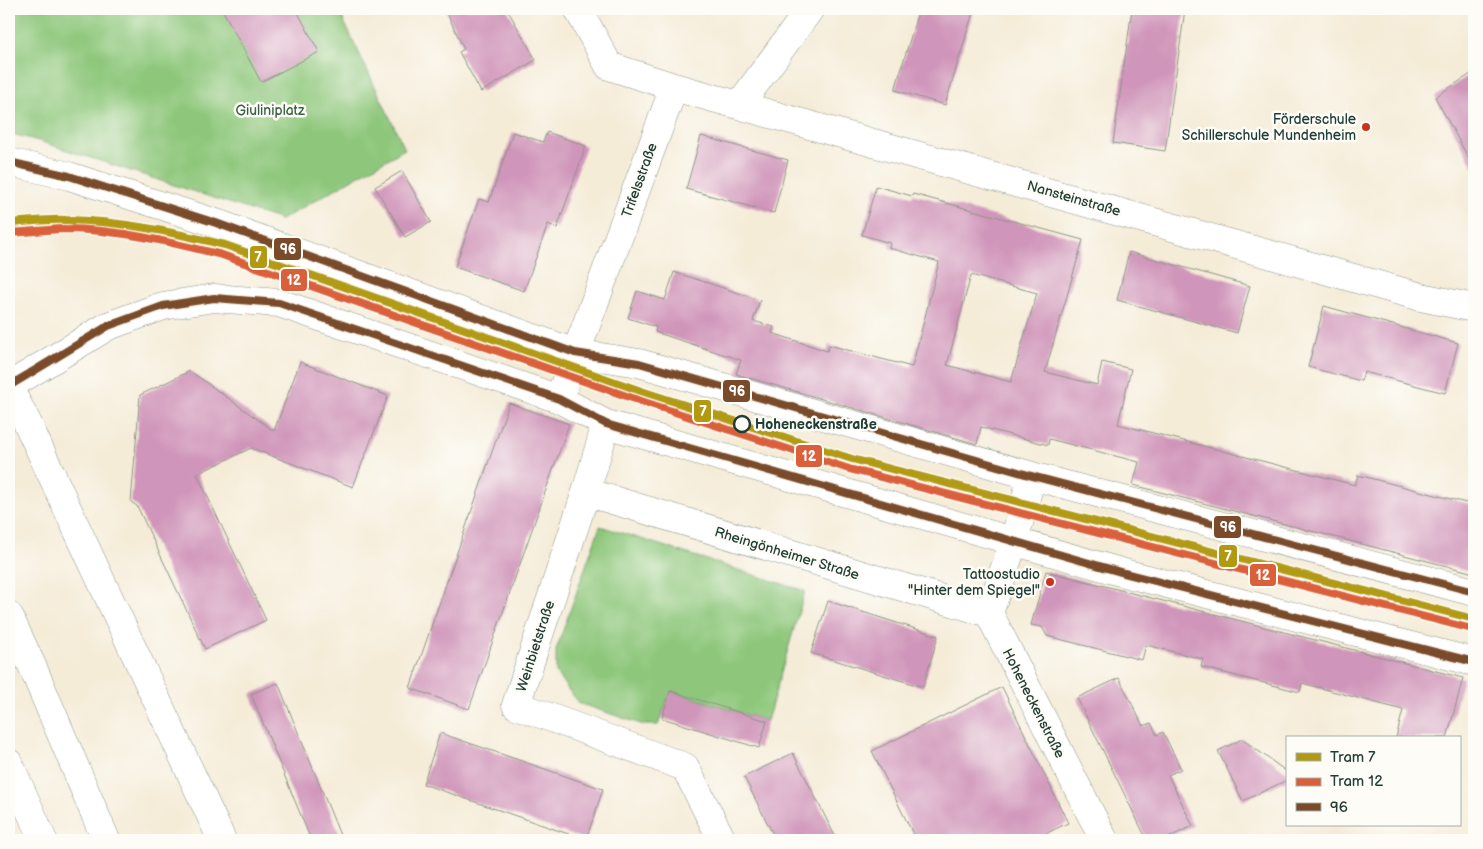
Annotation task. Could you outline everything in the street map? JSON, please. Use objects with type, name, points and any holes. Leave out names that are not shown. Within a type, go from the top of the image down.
[{"type":"main road","points":[[578,9],[609,66],[674,86]]},
{"type":"main road","points":[[740,104],[810,9]]},
{"type":"main road","name":"Nansteinstraße","points":[[674,86],[1412,294],[1474,308]]},
{"type":"main road","name":"Trifelsstraße","points":[[559,399],[674,86]]},
{"type":"main road","points":[[9,162],[69,176],[216,223],[575,353],[639,363],[1032,476],[1474,592]]},
{"type":"main road","points":[[222,840],[9,387],[108,326],[163,306],[214,298],[279,303],[559,399],[606,424],[1124,573],[1474,662]]},
{"type":"main road","name":"Weinbietstraße","points":[[606,424],[586,492],[516,705],[685,767],[722,840]]},
{"type":"main road","points":[[989,613],[1014,541],[1032,476]]},
{"type":"main road","name":"Rheingönheimer Straße","points":[[586,492],[989,613]]},
{"type":"main road","name":"Hoheneckenstraße","points":[[989,613],[1104,840]]},
{"type":"main road","points":[[9,616],[106,840]]},
{"type":"main road","points":[[9,763],[43,840]]},
{"type":"green space","name":"Giuliniplatz","points":[[9,9],[338,9],[405,149],[281,220],[39,141],[9,133]]},
{"type":"green space","points":[[600,526],[805,591],[767,721],[671,691],[658,725],[644,725],[578,703],[556,673],[556,650]]},
{"type":"building","points":[[222,9],[296,9],[319,52],[261,82]]},
{"type":"building","points":[[445,9],[507,9],[536,60],[481,92],[459,52],[464,49]]},
{"type":"building","points":[[919,9],[974,9],[945,105],[895,90]]},
{"type":"building","points":[[1132,9],[1185,9],[1165,151],[1113,143]]},
{"type":"building","points":[[1474,72],[1474,168],[1435,97]]},
{"type":"building","points":[[513,132],[543,142],[547,132],[586,146],[557,228],[548,224],[524,291],[455,267],[479,199],[489,202]]},
{"type":"building","points":[[701,136],[788,160],[774,213],[686,189]]},
{"type":"building","points":[[402,171],[431,222],[405,237],[375,187]]},
{"type":"building","points":[[876,186],[912,196],[913,194],[1083,240],[1045,372],[1097,385],[1102,362],[1131,369],[1118,424],[1355,485],[1358,475],[1474,505],[1474,573],[1133,485],[1139,462],[1049,439],[1048,445],[981,427],[977,444],[736,374],[741,360],[655,332],[656,327],[628,318],[637,291],[665,300],[674,272],[760,300],[753,321],[774,327],[772,333],[827,351],[829,345],[912,367],[939,262],[889,248],[890,243],[862,235]],"holes":[[[971,275],[1037,293],[1011,382],[947,365]]]},
{"type":"building","points":[[1129,252],[1250,286],[1237,333],[1117,300]]},
{"type":"building","points":[[1324,306],[1458,343],[1445,393],[1364,372],[1361,381],[1308,367]]},
{"type":"building","points":[[300,362],[388,396],[353,487],[251,448],[197,474],[266,620],[205,649],[137,506],[131,502],[140,395],[190,371],[274,431]]},
{"type":"building","points":[[509,403],[569,424],[469,709],[410,688]]},
{"type":"building","points":[[1046,571],[1463,678],[1448,736],[1396,736],[1403,710],[1302,683],[1300,692],[1201,667],[1203,659],[1146,645],[1142,660],[1047,636],[1042,627],[1031,625]]},
{"type":"building","points":[[828,601],[938,636],[923,687],[811,653]]},
{"type":"building","points":[[1119,678],[1143,726],[1151,723],[1157,735],[1163,732],[1181,769],[1168,775],[1193,826],[1163,840],[1147,840],[1077,698]]},
{"type":"building","points":[[278,683],[342,840],[311,840],[251,694]]},
{"type":"building","points":[[1002,687],[1068,823],[1032,840],[916,840],[872,751]]},
{"type":"building","points":[[670,691],[767,721],[759,748],[662,718]]},
{"type":"building","points":[[440,733],[603,789],[586,840],[423,784]]},
{"type":"building","points":[[1242,739],[1286,771],[1286,780],[1243,801],[1218,751]]},
{"type":"building","points":[[793,753],[837,840],[776,840],[744,777]]},
{"type":"tram line","name":"7","points":[[9,223],[45,220],[107,222],[225,245],[641,391],[852,459],[1474,619]]},
{"type":"tram line","name":"12","points":[[10,233],[63,229],[103,231],[163,241],[222,255],[638,400],[849,469],[1472,629]]},
{"type":"transit line","name":"96","points":[[9,162],[69,176],[216,223],[575,353],[639,363],[1032,476],[1474,592]]},
{"type":"transit line","name":"96","points":[[9,386],[108,326],[163,306],[214,298],[279,303],[559,399],[606,424],[1124,573],[1474,662]]},
{"type":"place","name":"Förderschule Schillerschule Mundenheim","points":[[1366,127]]},
{"type":"place","name":"Hoheneckenstraße","points":[[742,424]]},
{"type":"place","name":"Tattoostudio \"Hinter dem Spiegel\"","points":[[1050,582]]}]
